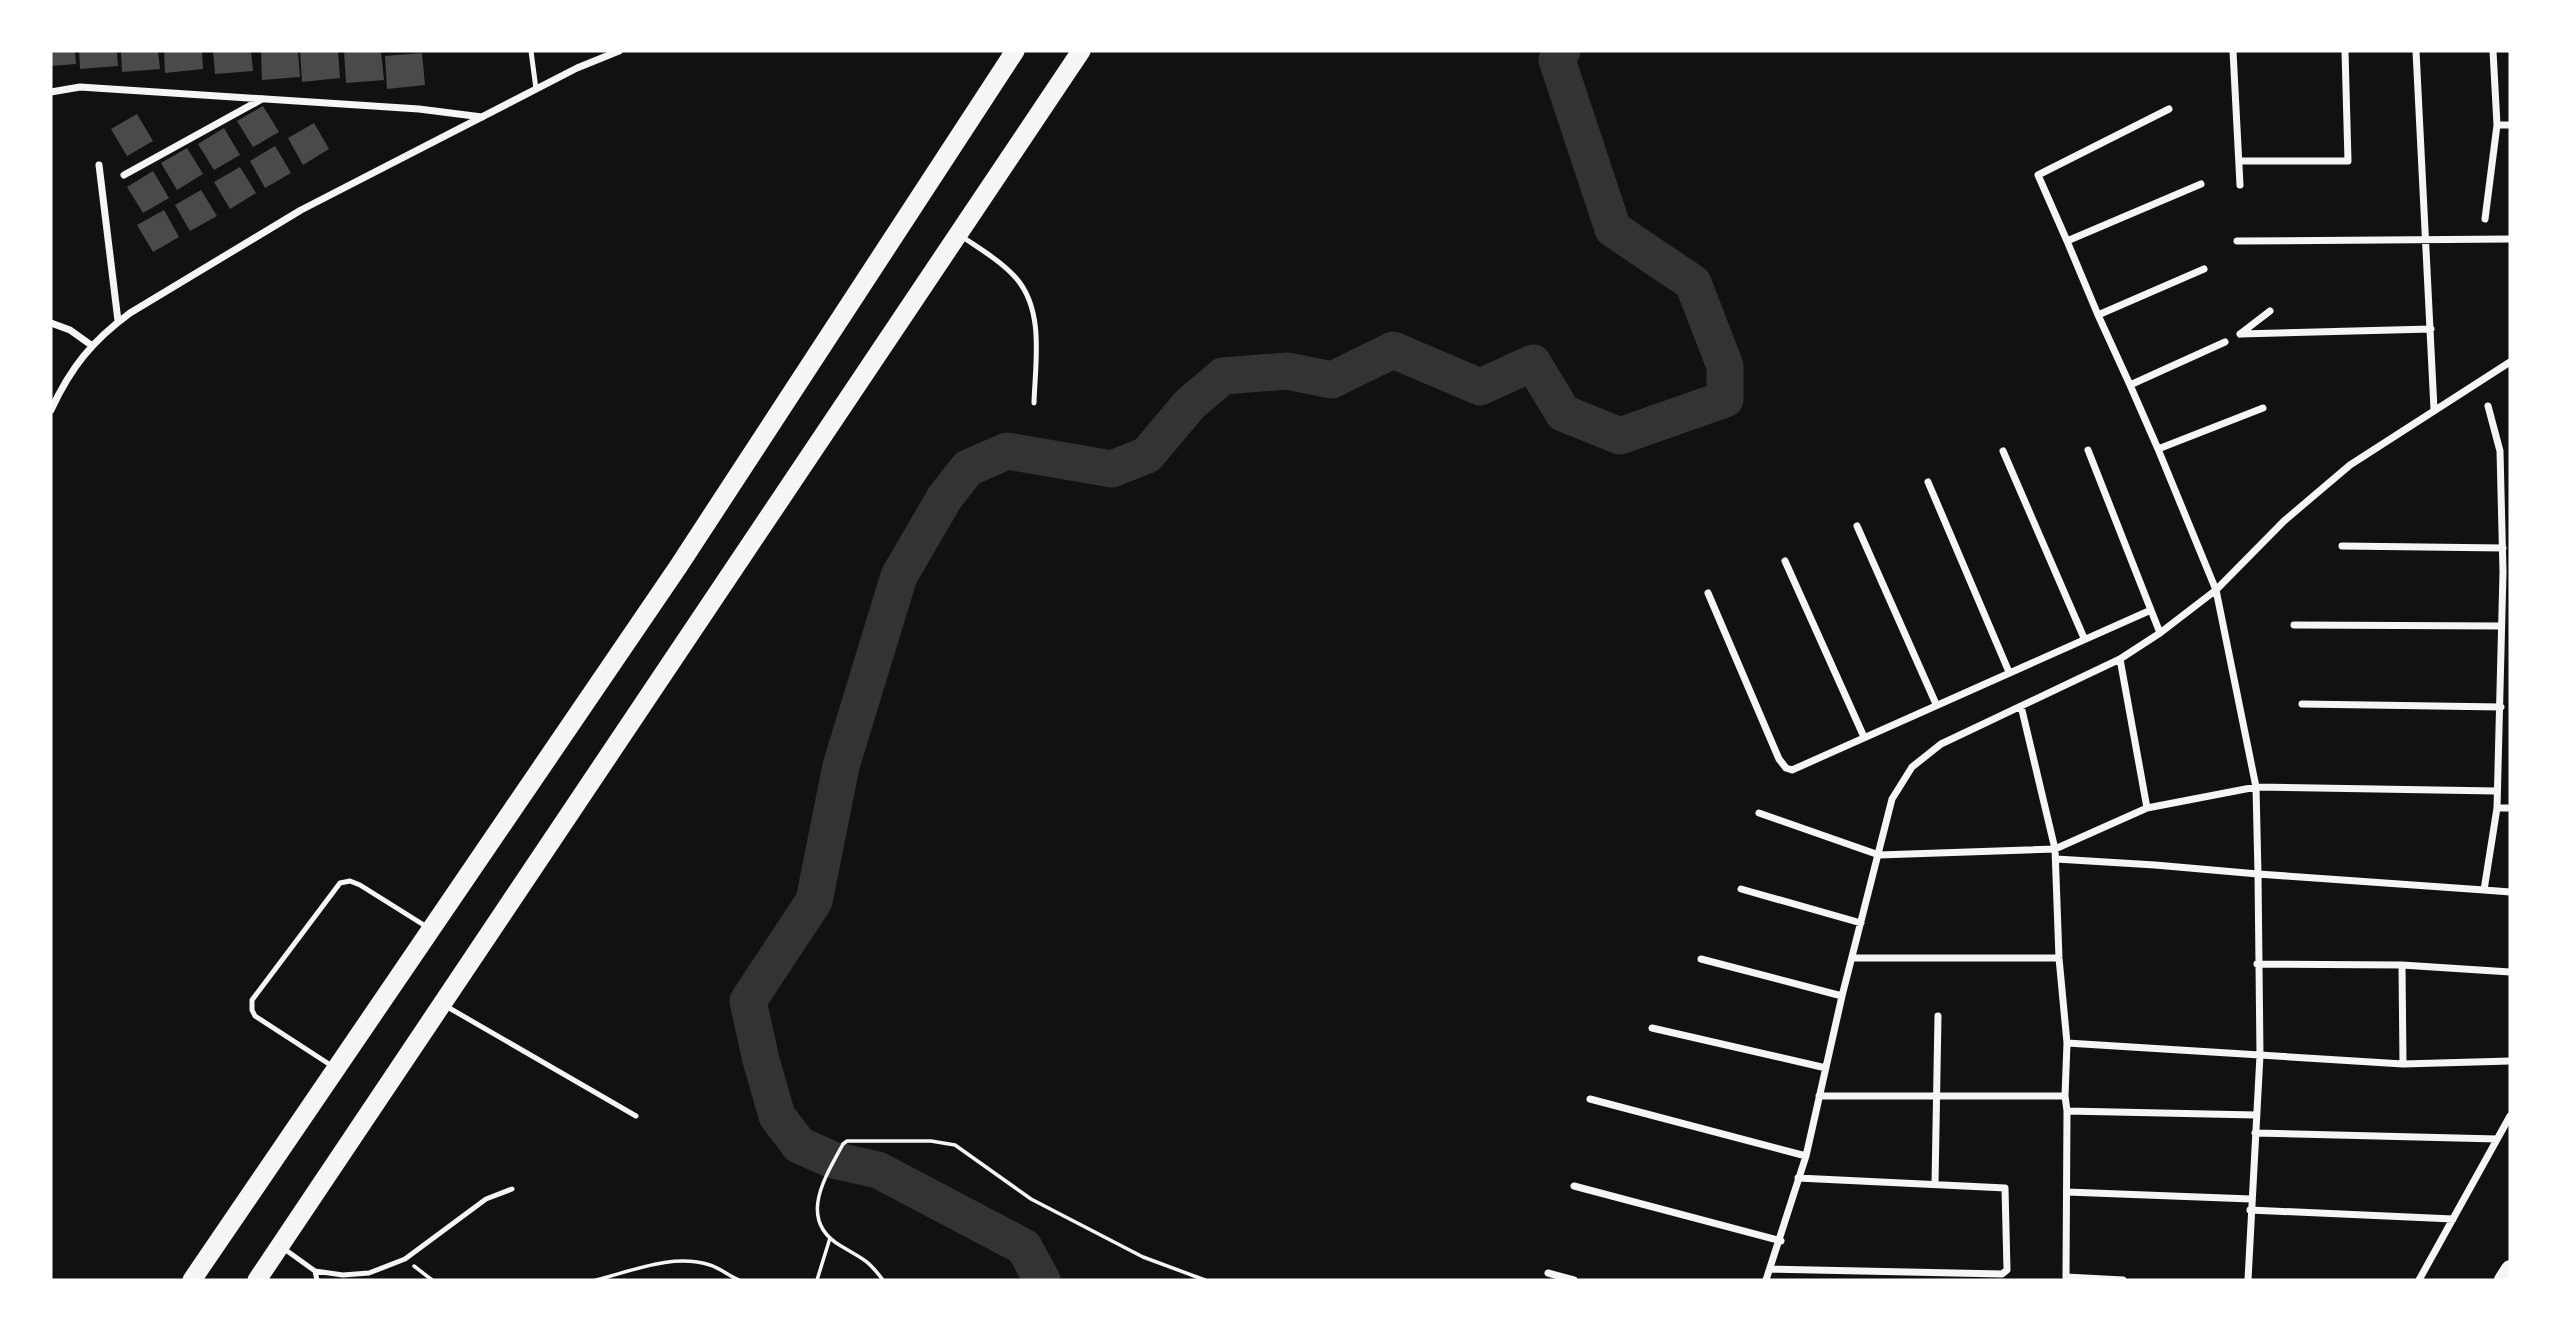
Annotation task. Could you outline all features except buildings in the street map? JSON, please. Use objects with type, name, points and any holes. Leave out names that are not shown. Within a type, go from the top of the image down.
[{"type":"highway","points":[[192,1280],[678,567],[1015,51]]},
{"type":"highway","points":[[257,1280],[1080,51]]},
{"type":"main road","points":[[2503,1280],[2510,1269]]},
{"type":"street","points":[[51,410],[71,372],[91,345],[118,321],[301,210],[577,68],[619,51]]},
{"type":"street","points":[[2233,51],[2240,185]]},
{"type":"street","points":[[2239,162],[2348,161],[2345,51]]},
{"type":"street","points":[[2416,51],[2434,409]]},
{"type":"street","points":[[2485,219],[2497,125],[2493,51]]},
{"type":"street","points":[[51,92],[80,88],[419,109],[482,117]]},
{"type":"street","points":[[124,175],[262,99]]},
{"type":"street","points":[[2169,109],[2038,175],[2217,590],[2256,787],[2260,1055],[2248,1280]]},
{"type":"street","points":[[2497,125],[2510,125]]},
{"type":"street","points":[[99,165],[118,321]]},
{"type":"street","points":[[2067,241],[2201,184]]},
{"type":"street","points":[[2237,240],[2510,239]]},
{"type":"street","points":[[2098,314],[2204,269]]},
{"type":"street","points":[[2270,311],[2240,334],[2431,329]]},
{"type":"street","points":[[51,323],[70,330],[91,345]]},
{"type":"street","points":[[2130,385],[2225,342]]},
{"type":"street","points":[[1766,1280],[1781,1241],[1806,1156],[1842,996],[1854,958],[1892,799],[1912,767],[1941,744],[2120,659],[2160,633],[2217,590],[2284,522],[2350,465],[2510,362]]},
{"type":"street","points":[[2484,890],[2497,808],[2501,707],[2500,644],[2507,572],[2503,548],[2500,451],[2488,406]]},
{"type":"street","points":[[2158,449],[2263,408]]},
{"type":"street","points":[[2088,450],[2160,633]]},
{"type":"street","points":[[2003,451],[2084,638]]},
{"type":"street","points":[[1928,482],[2009,672]]},
{"type":"street","points":[[2501,491],[2510,491]]},
{"type":"street","points":[[1857,526],[1936,704]]},
{"type":"street","points":[[2342,546],[2503,548]]},
{"type":"street","points":[[1785,561],[1864,737]]},
{"type":"street","points":[[1708,593],[1779,759],[1786,768],[1792,769],[2151,610]]},
{"type":"street","points":[[2294,625],[2501,626]]},
{"type":"street","points":[[2500,644],[2510,645]]},
{"type":"street","points":[[2120,659],[2147,808]]},
{"type":"street","points":[[2302,704],[2501,707]]},
{"type":"street","points":[[2021,706],[2056,859],[2059,958],[2067,1043],[2066,1279],[2123,1280]]},
{"type":"street","points":[[2500,732],[2510,732]]},
{"type":"street","points":[[1759,813],[1879,855],[2055,849],[2147,808],[2256,787],[2496,791]]},
{"type":"street","points":[[2497,808],[2510,808]]},
{"type":"street","points":[[2056,859],[2510,892]]},
{"type":"street","points":[[1741,889],[1861,923]]},
{"type":"street","points":[[1854,958],[2059,958]]},
{"type":"street","points":[[1701,959],[1842,996]]},
{"type":"street","points":[[2257,964],[2402,965],[2510,972]]},
{"type":"street","points":[[2402,965],[2403,1064]]},
{"type":"street","points":[[1935,1184],[1938,1016]]},
{"type":"street","points":[[1652,1028],[1826,1068]]},
{"type":"street","points":[[2067,1043],[2403,1064],[2510,1060]]},
{"type":"street","points":[[1819,1096],[2065,1096]]},
{"type":"street","points":[[1590,1099],[1806,1156]]},
{"type":"street","points":[[2067,1111],[2256,1115]]},
{"type":"street","points":[[2419,1280],[2510,1116]]},
{"type":"street","points":[[2255,1133],[2497,1139]]},
{"type":"street","points":[[1770,1269],[2006,1273],[2007,1189],[2001,1186],[1798,1178]]},
{"type":"street","points":[[1574,1186],[1781,1241]]},
{"type":"street","points":[[2067,1192],[2251,1199]]},
{"type":"street","points":[[2250,1210],[2453,1219]]},
{"type":"street","points":[[1548,1273],[1574,1280]]},
{"type":"lane","points":[[531,51],[536,89]]},
{"type":"lane","points":[[958,234],[997,260],[1018,280],[1034,309],[1034,403]]},
{"type":"lane","points":[[334,1068],[255,1016],[252,1000],[340,883],[350,881],[360,885],[430,929]]},
{"type":"lane","points":[[442,1004],[636,1116]]},
{"type":"lane","points":[[280,1246],[315,1271],[343,1275],[369,1273],[405,1259],[486,1199],[512,1188]]},
{"type":"lane","points":[[315,1271],[317,1280]]},
{"type":"path","points":[[883,1280],[871,1264],[830,1238],[822,1227],[818,1213],[817,1198],[822,1184],[843,1144],[851,1141],[931,1141],[955,1145],[1031,1199],[1143,1257],[1205,1280]]},
{"type":"path","points":[[817,1280],[830,1238]]},
{"type":"path","points":[[405,1259],[432,1280]]},
{"type":"path","points":[[596,1280],[665,1262],[685,1261],[711,1265],[739,1280]]},
{"type":"waterway","points":[[1042,1280],[1024,1247],[878,1170],[833,1160],[799,1145],[777,1116],[748,1001],[814,901],[841,766],[899,576],[945,497],[968,468],[1007,451],[1112,469],[1147,455],[1190,404],[1223,376],[1287,371],[1332,380],[1393,350],[1480,387],[1533,363],[1563,413],[1620,436],[1725,399],[1725,366],[1693,283],[1613,229],[1557,60],[1562,51]]}]
